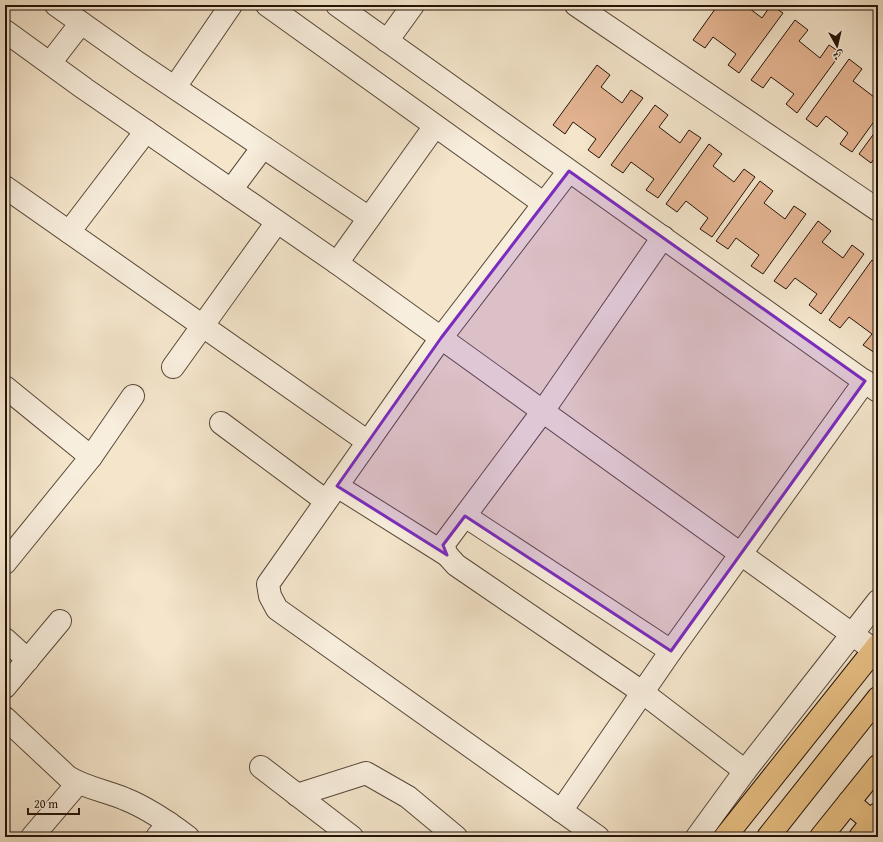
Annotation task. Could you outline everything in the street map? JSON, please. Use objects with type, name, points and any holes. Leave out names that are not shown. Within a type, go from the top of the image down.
[{"type":"main road","points":[[725,837],[876,647]]},
{"type":"main road","points":[[768,837],[878,698]]},
{"type":"main road","points":[[789,757],[816,775]]},
{"type":"main road","points":[[821,837],[878,766]]},
{"type":"main road","points":[[849,802],[870,824]]},
{"type":"street","points":[[56,5],[369,218]]},
{"type":"street","points":[[175,87],[231,5]]},
{"type":"street","points":[[267,5],[544,203]]},
{"type":"street","points":[[337,5],[871,386],[740,553],[642,692],[561,811]]},
{"type":"street","points":[[387,41],[413,5]]},
{"type":"street","points":[[576,5],[878,210]]},
{"type":"street","points":[[50,63],[80,22]]},
{"type":"street","points":[[9,41],[50,63],[337,263],[853,634],[876,647]]},
{"type":"street","points":[[337,263],[435,126]]},
{"type":"street","points":[[69,232],[146,131]]},
{"type":"street","points":[[231,190],[263,147]]},
{"type":"street","points":[[569,170],[441,338],[268,584],[270,596],[277,609],[598,837]]},
{"type":"street","points":[[5,187],[202,327],[368,442]]},
{"type":"street","points":[[173,367],[277,222]]},
{"type":"street","points":[[447,555],[443,545],[543,411],[663,237]]},
{"type":"street","points":[[5,387],[91,456]]},
{"type":"street","points":[[5,563],[91,456],[133,396]]},
{"type":"street","points":[[221,423],[332,494],[447,555],[456,565],[642,692],[745,771]]},
{"type":"street","points":[[465,516],[671,651]]},
{"type":"street","points":[[697,837],[745,771],[878,601]]},
{"type":"street","points":[[5,687],[60,621]]},
{"type":"street","points":[[5,640],[28,660]]},
{"type":"street","points":[[5,718],[68,777],[78,783],[125,799],[163,830],[188,837]]},
{"type":"street","points":[[261,767],[352,837]]},
{"type":"street","points":[[297,794],[366,773],[408,797],[456,837]]},
{"type":"street","points":[[32,837],[78,783]]},
{"type":"highlighted area","points":[[569,171],[865,381],[671,651],[465,516],[443,545],[447,555],[337,486],[441,338]]},
{"type":"building","points":[[718,5],[745,5],[762,18],[771,5],[783,13],[739,73],[728,65],[736,54],[713,37],[705,48],[693,40]]},
{"type":"building","points":[[795,20],[808,30],[799,41],[820,58],[829,45],[841,53],[797,113],[786,104],[794,94],[771,77],[763,88],[751,80]]},
{"type":"building","points":[[849,59],[862,69],[853,81],[874,97],[878,92],[878,116],[852,152],[840,144],[848,133],[826,116],[817,127],[806,119]]},
{"type":"building","points":[[597,65],[610,75],[601,87],[622,103],[631,90],[643,98],[599,158],[588,150],[596,139],[573,122],[565,134],[553,125]]},
{"type":"building","points":[[655,105],[668,115],[659,127],[680,143],[689,130],[701,138],[658,198],[646,190],[654,179],[631,162],[623,173],[611,165]]},
{"type":"building","points":[[878,128],[878,153],[871,163],[859,154]]},
{"type":"building","points":[[709,144],[722,154],[713,166],[734,182],[744,169],[755,177],[712,237],[700,229],[708,218],[686,201],[677,212],[666,204]]},
{"type":"building","points":[[760,181],[773,191],[764,203],[785,219],[794,206],[806,214],[763,274],[751,266],[759,255],[736,238],[728,249],[716,241]]},
{"type":"building","points":[[818,221],[831,231],[822,242],[843,258],[852,245],[864,254],[821,314],[809,305],[817,294],[795,278],[786,289],[774,281]]},
{"type":"building","points":[[872,260],[878,264],[878,280],[876,282],[878,283],[878,349],[875,353],[863,345],[872,334],[849,317],[840,328],[829,320]]}]
